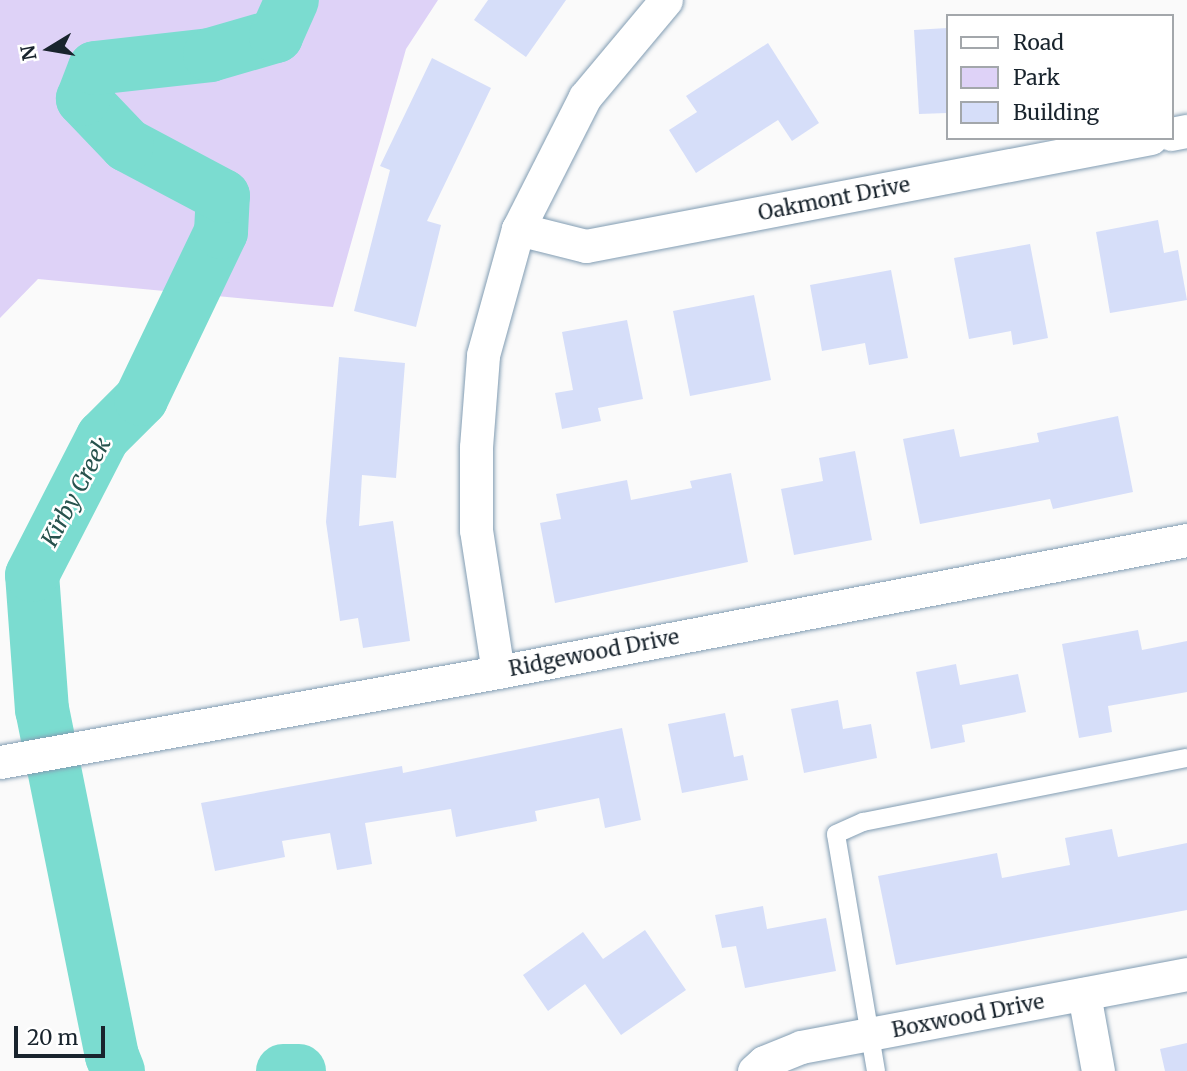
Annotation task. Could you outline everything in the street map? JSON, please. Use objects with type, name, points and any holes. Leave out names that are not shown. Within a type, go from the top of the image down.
[{"type":"street","points":[[498,672],[476,530],[476,447],[483,355],[518,229],[585,97],[666,0]]},
{"type":"street","name":"Oakmont Drive","points":[[518,229],[586,246],[1141,140]]},
{"type":"street","name":"Ridgewood Drive","points":[[0,762],[498,672],[1187,540]]},
{"type":"street","name":"Boxwood Drive","points":[[754,1071],[764,1062],[801,1047],[1187,974]]},
{"type":"street","points":[[1084,995],[1098,1071]]},
{"type":"lane","points":[[876,1071],[836,834],[863,822],[1187,758]]},
{"type":"green space","points":[[0,0],[438,0],[406,49],[333,307],[38,279],[0,318]]},
{"type":"building","points":[[488,0],[566,0],[526,57],[474,20]]},
{"type":"building","points":[[946,28],[946,113],[919,114],[914,30]]},
{"type":"building","points":[[768,43],[819,123],[792,141],[778,120],[696,173],[669,130],[697,112],[686,96]]},
{"type":"building","points":[[432,58],[491,88],[427,221],[441,225],[416,327],[354,311],[390,170],[380,166]]},
{"type":"building","points":[[1158,220],[1164,253],[1178,250],[1187,300],[1110,313],[1096,232]]},
{"type":"building","points":[[1030,244],[1048,338],[1013,345],[1011,331],[969,339],[954,258]]},
{"type":"building","points":[[891,270],[908,358],[869,365],[865,343],[822,351],[810,285]]},
{"type":"building","points":[[754,295],[771,380],[690,396],[673,311]]},
{"type":"building","points":[[627,320],[643,399],[598,408],[601,421],[562,429],[555,393],[573,390],[562,332]]},
{"type":"building","points":[[339,357],[405,363],[396,478],[362,475],[359,526],[393,521],[410,641],[363,648],[358,618],[340,621],[326,522]]},
{"type":"building","points":[[1118,416],[1133,492],[1053,509],[1050,499],[920,524],[903,439],[954,429],[960,457],[1039,442],[1037,433]]},
{"type":"building","points":[[855,451],[872,540],[794,555],[781,489],[823,481],[819,458]]},
{"type":"building","points":[[731,473],[748,562],[555,603],[540,523],[561,519],[556,494],[627,480],[631,500],[692,488],[690,481]]},
{"type":"building","points":[[1138,630],[1142,650],[1187,641],[1187,692],[1108,706],[1112,732],[1079,738],[1062,644]]},
{"type":"building","points":[[956,664],[960,685],[1018,674],[1026,712],[962,725],[965,742],[931,749],[916,672]]},
{"type":"building","points":[[838,700],[843,729],[871,724],[877,758],[804,773],[791,709]]},
{"type":"building","points":[[725,713],[734,757],[743,755],[748,780],[682,793],[668,724]]},
{"type":"building","points":[[622,728],[641,820],[605,828],[599,798],[535,811],[537,821],[456,837],[451,809],[365,823],[372,864],[337,870],[330,833],[282,841],[285,857],[215,871],[201,803],[402,766],[403,773]]},
{"type":"building","points":[[1112,829],[1118,857],[1187,843],[1187,910],[896,965],[878,876],[997,853],[1002,878],[1070,865],[1065,838]]},
{"type":"building","points":[[763,906],[767,929],[826,918],[836,971],[745,988],[736,946],[722,948],[715,915]]},
{"type":"building","points":[[645,930],[686,990],[621,1035],[585,984],[548,1011],[523,975],[583,932],[603,959]]},
{"type":"building","points":[[1187,1043],[1187,1071],[1165,1071],[1160,1049]]},
{"type":"waterway","name":"Kirby Creek","points":[[118,1071],[112,1056],[42,710],[32,575],[103,437],[141,399],[221,232],[223,196],[127,145],[83,99],[95,68],[210,55],[276,36],[292,0]]},
{"type":"waterway","name":"Kirby Creek","points":[[283,1071],[299,1071]]}]
